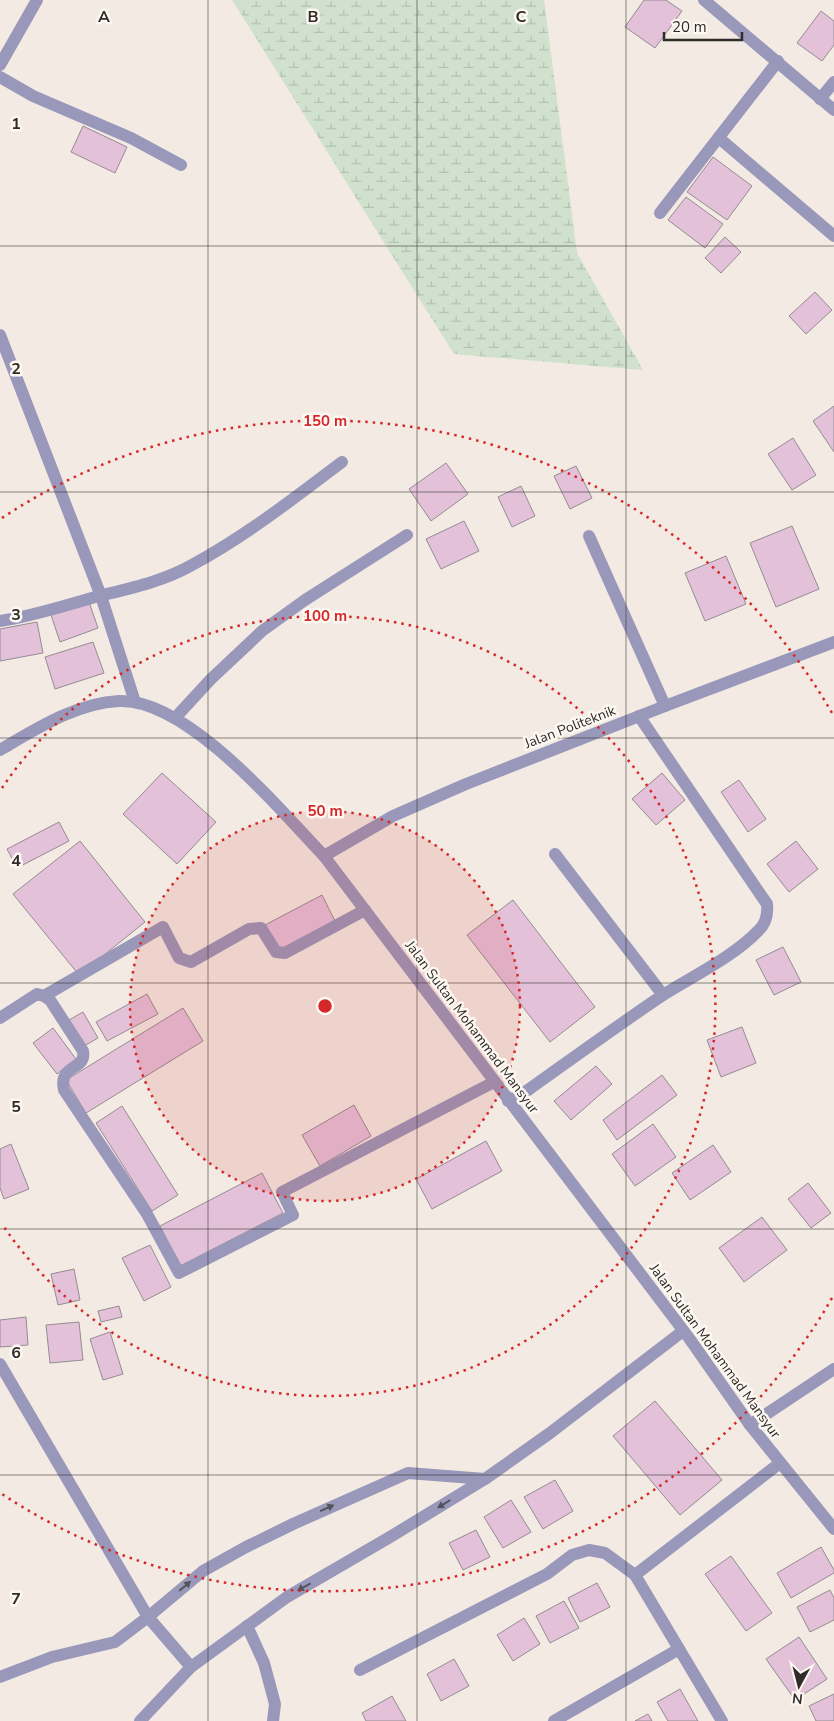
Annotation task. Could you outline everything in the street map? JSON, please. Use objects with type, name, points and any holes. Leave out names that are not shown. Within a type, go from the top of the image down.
[{"type":"street","points":[[0,65],[37,0]]},
{"type":"street","points":[[704,0],[834,110]]},
{"type":"street","points":[[660,213],[778,61]]},
{"type":"street","points":[[0,77],[33,96],[131,138],[181,166]]},
{"type":"street","points":[[820,99],[834,82]]},
{"type":"street","points":[[719,138],[834,236]]},
{"type":"street","points":[[0,335],[101,596],[135,702]]},
{"type":"street","points":[[0,621],[19,618],[142,586],[191,566],[244,534],[342,462]]},
{"type":"street","points":[[175,718],[210,679],[262,631],[305,600],[407,535]]},
{"type":"street","points":[[589,536],[664,706]]},
{"type":"street","name":"Jalan Politeknik","points":[[324,856],[394,816],[466,784],[834,642]]},
{"type":"street","name":"Jalan Sultan Mohammad Mansyur","points":[[0,750],[59,718],[101,703],[120,701],[135,702],[175,718],[217,748],[324,856],[683,1331],[750,1425],[834,1529]]},
{"type":"street","points":[[508,1101],[528,1090],[663,996],[740,947],[759,930],[768,913],[767,904],[639,716]]},
{"type":"street","points":[[555,854],[663,996]]},
{"type":"street","points":[[44,996],[163,927],[179,958],[192,962],[249,929],[261,928],[276,952],[285,953],[365,910]]},
{"type":"street","points":[[0,1018],[37,994],[50,1000],[83,1051],[84,1056],[82,1061],[64,1075],[62,1081],[64,1090],[147,1214],[179,1273],[293,1214],[282,1192],[494,1082]]},
{"type":"street","points":[[140,1721],[191,1667],[287,1597],[390,1537],[485,1478],[550,1433],[683,1331]]},
{"type":"street","points":[[0,1364],[148,1617],[191,1667]]},
{"type":"street","points":[[750,1425],[834,1369]]},
{"type":"street","points":[[635,1575],[780,1462]]},
{"type":"street","points":[[0,1677],[52,1657],[115,1642],[203,1571],[238,1551],[293,1524],[408,1472],[485,1478]]},
{"type":"street","points":[[360,1670],[547,1574],[572,1555],[589,1550],[606,1553],[635,1575],[722,1721]]},
{"type":"street","points":[[247,1626],[264,1663],[275,1704],[273,1721]]},
{"type":"street","points":[[554,1721],[678,1649]]},
{"type":"green space","points":[[232,0],[544,0],[577,253],[643,370],[454,354]]},
{"type":"building","points":[[644,0],[666,0],[682,11],[655,48],[625,27]]},
{"type":"building","points":[[821,11],[834,21],[834,45],[822,61],[797,43]]},
{"type":"building","points":[[83,126],[127,147],[115,173],[71,152]]},
{"type":"building","points":[[713,157],[752,186],[727,220],[687,192]]},
{"type":"building","points":[[686,197],[723,224],[705,248],[668,220]]},
{"type":"building","points":[[725,237],[741,252],[721,273],[705,258]]},
{"type":"building","points":[[815,292],[832,310],[806,334],[789,316]]},
{"type":"building","points":[[834,406],[834,452],[813,421]]},
{"type":"building","points":[[793,438],[816,475],[792,490],[768,454]]},
{"type":"building","points":[[446,463],[468,494],[431,521],[409,489]]},
{"type":"building","points":[[576,466],[592,498],[570,509],[554,476]]},
{"type":"building","points":[[521,486],[535,516],[512,527],[498,497]]},
{"type":"building","points":[[464,521],[479,551],[441,569],[426,539]]},
{"type":"building","points":[[792,526],[819,589],[776,607],[750,543]]},
{"type":"building","points":[[726,556],[746,604],[705,621],[685,573]]},
{"type":"building","points":[[89,602],[98,628],[60,642],[51,615]]},
{"type":"building","points":[[37,622],[43,653],[0,661],[0,629]]},
{"type":"building","points":[[93,642],[104,673],[55,689],[45,657]]},
{"type":"building","points":[[162,773],[216,822],[177,864],[123,814]]},
{"type":"building","points":[[662,773],[685,800],[656,825],[632,799]]},
{"type":"building","points":[[739,780],[766,819],[748,832],[721,792]]},
{"type":"building","points":[[59,822],[69,841],[17,868],[7,849]]},
{"type":"building","points":[[80,841],[145,922],[79,975],[13,894]]},
{"type":"building","points":[[796,841],[818,869],[789,892],[767,864]]},
{"type":"building","points":[[322,895],[335,921],[279,950],[265,925]]},
{"type":"building","points":[[513,900],[595,1007],[550,1042],[467,935]]},
{"type":"building","points":[[783,947],[801,982],[774,995],[756,960]]},
{"type":"building","points":[[147,994],[158,1014],[107,1041],[96,1022]]},
{"type":"building","points":[[183,1008],[203,1041],[86,1113],[66,1080]]},
{"type":"building","points":[[83,1012],[98,1038],[84,1046],[69,1020]]},
{"type":"building","points":[[742,1027],[756,1063],[721,1077],[707,1040]]},
{"type":"building","points":[[53,1028],[76,1059],[57,1074],[33,1043]]},
{"type":"building","points":[[596,1066],[612,1084],[571,1120],[554,1101]]},
{"type":"building","points":[[662,1075],[677,1095],[617,1140],[603,1120]]},
{"type":"building","points":[[354,1105],[371,1136],[320,1166],[302,1135]]},
{"type":"building","points":[[122,1106],[178,1195],[152,1211],[96,1123]]},
{"type":"building","points":[[653,1124],[676,1157],[635,1186],[612,1154]]},
{"type":"building","points":[[486,1141],[502,1171],[432,1209],[416,1179]]},
{"type":"building","points":[[11,1144],[29,1189],[4,1199],[0,1188],[0,1149]]},
{"type":"building","points":[[713,1145],[731,1172],[690,1200],[672,1173]]},
{"type":"building","points":[[262,1173],[283,1213],[180,1266],[160,1226]]},
{"type":"building","points":[[808,1183],[831,1213],[811,1228],[788,1199]]},
{"type":"building","points":[[762,1217],[787,1250],[744,1282],[719,1248]]},
{"type":"building","points":[[150,1245],[171,1287],[144,1301],[122,1258]]},
{"type":"building","points":[[74,1269],[80,1300],[58,1305],[51,1274]]},
{"type":"building","points":[[119,1306],[122,1317],[101,1322],[98,1311]]},
{"type":"building","points":[[26,1317],[28,1345],[0,1347],[0,1320]]},
{"type":"building","points":[[79,1322],[83,1360],[50,1363],[46,1325]]},
{"type":"building","points":[[110,1332],[123,1374],[103,1380],[90,1339]]},
{"type":"building","points":[[655,1401],[722,1480],[680,1515],[613,1436]]},
{"type":"building","points":[[555,1480],[573,1511],[543,1529],[524,1497]]},
{"type":"building","points":[[511,1500],[531,1532],[503,1548],[484,1517]]},
{"type":"building","points":[[476,1530],[490,1557],[463,1570],[449,1543]]},
{"type":"building","points":[[821,1547],[834,1573],[791,1598],[777,1573]]},
{"type":"building","points":[[731,1556],[772,1613],[746,1631],[705,1574]]},
{"type":"building","points":[[597,1583],[610,1607],[580,1622],[568,1598]]},
{"type":"building","points":[[830,1590],[834,1598],[834,1620],[810,1632],[797,1607]]},
{"type":"building","points":[[564,1601],[579,1628],[550,1643],[536,1616]]},
{"type":"building","points":[[524,1618],[540,1644],[513,1661],[497,1635]]},
{"type":"building","points":[[799,1637],[827,1679],[795,1700],[766,1659]]},
{"type":"building","points":[[454,1659],[469,1686],[441,1701],[427,1674]]},
{"type":"building","points":[[680,1689],[698,1721],[668,1721],[657,1702]]},
{"type":"building","points":[[834,1694],[834,1721],[816,1721],[809,1706]]},
{"type":"building","points":[[392,1696],[406,1721],[366,1721],[362,1713]]},
{"type":"building","points":[[648,1714],[652,1721],[635,1721]]}]
